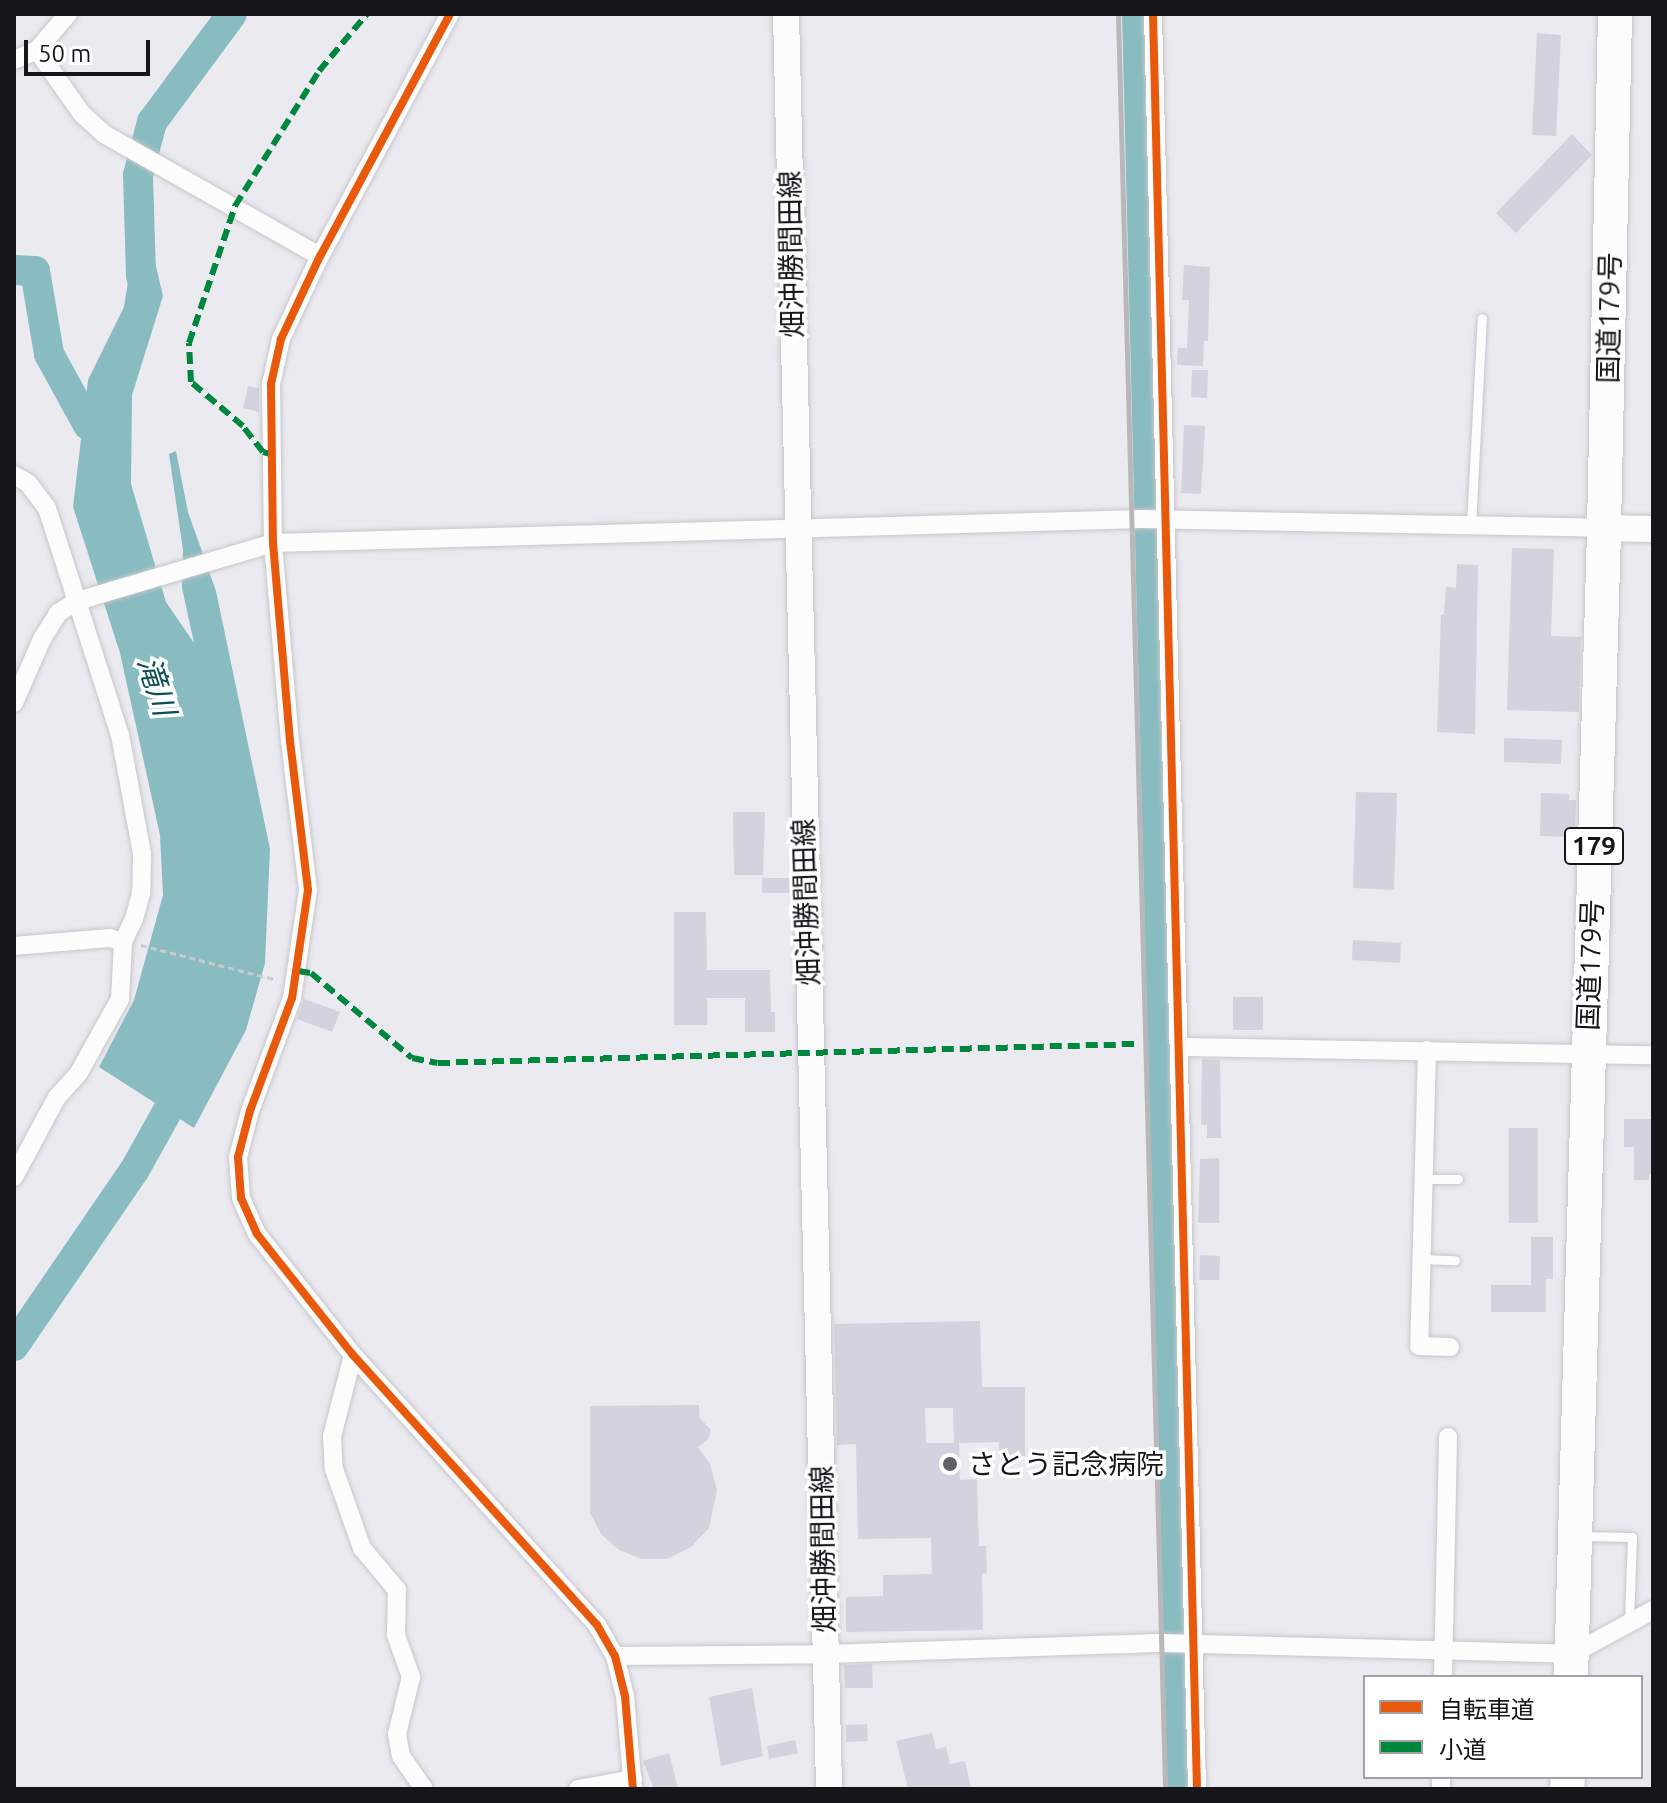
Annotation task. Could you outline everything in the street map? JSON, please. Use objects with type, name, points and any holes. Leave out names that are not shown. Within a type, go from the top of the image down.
[{"type":"highway","name":"国道179号","points":[[1571,1665],[1604,528],[1615,14]]},
{"type":"main road","name":"畑沖勝間田線","points":[[786,14],[796,528],[829,1789]]},
{"type":"main road","points":[[1604,528],[1653,529]]},
{"type":"street","points":[[14,60],[37,50],[68,14]]},
{"type":"street","points":[[450,14],[320,256],[281,339],[271,384],[273,543],[290,741],[308,890],[292,998],[250,1111],[238,1157],[241,1198],[257,1234],[353,1355],[573,1595],[615,1656],[625,1696],[633,1784],[578,1789]]},
{"type":"street","points":[[1153,14],[1197,1789]]},
{"type":"street","points":[[37,50],[82,114],[104,134],[320,256]]},
{"type":"street","points":[[14,475],[28,483],[47,508],[120,735],[142,854],[141,893],[120,999],[78,1074],[57,1097],[14,1177]]},
{"type":"street","points":[[14,703],[42,639],[58,613],[77,601],[273,543],[1142,519],[1604,528]]},
{"type":"street","points":[[14,946],[110,938],[130,943]]},
{"type":"street","points":[[1181,1047],[1653,1055]]},
{"type":"street","points":[[1427,1050],[1419,1346],[1450,1347]]},
{"type":"street","points":[[353,1355],[332,1436],[334,1469],[362,1548],[397,1590],[396,1635],[411,1677],[397,1734],[401,1756],[424,1789]]},
{"type":"street","points":[[1443,1675],[1448,1437]]},
{"type":"street","points":[[615,1656],[826,1654],[1170,1643],[1443,1650],[1571,1665],[1653,1610]]},
{"type":"lane","points":[[1471,525],[1482,318]]},
{"type":"lane","points":[[1423,1179],[1458,1179]]},
{"type":"lane","points":[[1421,1259],[1455,1260]]},
{"type":"lane","points":[[1573,1536],[1632,1537],[1629,1625]]},
{"type":"path","points":[[130,943],[274,979]]},
{"type":"water","points":[[127,233],[149,237],[163,296],[132,395],[131,484],[166,602],[194,643],[182,588],[183,550],[169,454],[176,451],[188,512],[216,591],[270,849],[265,963],[246,1030],[194,1128],[99,1067],[134,1000],[163,895],[160,835],[120,653],[73,507],[88,380],[124,307],[129,275]]},
{"type":"building","points":[[1537,33],[1561,35],[1556,136],[1532,135]]},
{"type":"building","points":[[1572,134],[1592,155],[1516,233],[1496,213]]},
{"type":"building","points":[[1184,265],[1210,267],[1208,341],[1204,341],[1203,366],[1177,365],[1178,348],[1187,348],[1189,300],[1182,300]]},
{"type":"building","points":[[1192,370],[1208,370],[1207,398],[1191,397]]},
{"type":"building","points":[[248,386],[259,388],[259,412],[243,408]]},
{"type":"building","points":[[1184,425],[1205,426],[1201,494],[1181,493]]},
{"type":"building","points":[[1512,548],[1554,549],[1551,636],[1581,637],[1579,712],[1507,710]]},
{"type":"building","points":[[1457,564],[1478,565],[1475,734],[1437,732],[1441,615],[1444,615],[1446,587],[1456,588]]},
{"type":"building","points":[[1504,738],[1562,740],[1561,764],[1504,762]]},
{"type":"building","points":[[1356,792],[1397,793],[1394,890],[1353,888]]},
{"type":"building","points":[[1541,793],[1569,794],[1569,800],[1576,800],[1575,837],[1540,836]]},
{"type":"building","points":[[733,812],[765,812],[763,875],[734,875]]},
{"type":"building","points":[[762,878],[791,878],[791,893],[762,893]]},
{"type":"building","points":[[674,912],[706,912],[707,970],[770,970],[775,1032],[745,1032],[745,998],[707,998],[707,1025],[674,1025]]},
{"type":"building","points":[[1353,940],[1401,943],[1400,963],[1352,960]]},
{"type":"building","points":[[1233,997],[1263,997],[1263,1030],[1233,1030]]},
{"type":"building","points":[[304,999],[340,1012],[332,1032],[297,1019]]},
{"type":"building","points":[[1202,1059],[1220,1060],[1221,1138],[1207,1138],[1207,1125],[1201,1125]]},
{"type":"building","points":[[1624,1119],[1653,1119],[1653,1174],[1649,1174],[1649,1180],[1634,1180],[1634,1147],[1624,1147]]},
{"type":"building","points":[[1509,1128],[1538,1128],[1538,1223],[1509,1223]]},
{"type":"building","points":[[1219,1158],[1219,1223],[1198,1223],[1200,1159]]},
{"type":"building","points":[[1531,1237],[1553,1237],[1553,1279],[1546,1279],[1546,1312],[1491,1312],[1491,1285],[1531,1285]]},
{"type":"building","points":[[1200,1255],[1220,1256],[1219,1280],[1199,1280]]},
{"type":"building","points":[[980,1321],[982,1387],[1025,1387],[1025,1456],[999,1456],[999,1442],[959,1443],[960,1480],[977,1479],[979,1546],[986,1546],[987,1573],[982,1574],[983,1630],[846,1632],[846,1597],[883,1596],[883,1575],[932,1574],[931,1538],[858,1539],[856,1444],[837,1445],[834,1324]],"holes":[[[925,1408],[953,1408],[954,1443],[926,1443]]]},
{"type":"building","points":[[699,1405],[699,1417],[711,1430],[708,1439],[698,1447],[710,1464],[717,1490],[709,1528],[691,1547],[667,1559],[642,1559],[619,1550],[601,1534],[590,1513],[590,1406]]},
{"type":"building","points":[[872,1664],[873,1688],[845,1688],[844,1665]]},
{"type":"building","points":[[752,1688],[763,1756],[721,1766],[709,1697]]},
{"type":"building","points":[[867,1724],[868,1741],[846,1742],[846,1725]]},
{"type":"building","points":[[932,1733],[936,1749],[946,1747],[950,1764],[965,1761],[971,1787],[908,1789],[896,1741]]},
{"type":"building","points":[[795,1740],[798,1753],[769,1759],[767,1746]]},
{"type":"building","points":[[669,1753],[678,1789],[654,1789],[643,1761]]},
{"type":"waterway","name":"滝川","points":[[141,276],[138,175],[152,122],[232,14]]},
{"type":"waterway","points":[[1137,14],[1181,1789]]},
{"type":"waterway","points":[[14,270],[35,271],[49,354],[88,425]]},
{"type":"waterway","name":"滝川","points":[[14,1346],[134,1171],[186,1078]]},
{"type":"railway","points":[[1118,14],[1165,1789]]},
{"type":"marked path","points":[[271,454],[263,452],[243,426],[191,382],[189,343],[235,206],[319,71],[367,14]]},
{"type":"marked path","points":[[298,971],[311,973],[412,1058],[438,1063],[1134,1044]]},
{"type":"cycle path","points":[[450,14],[320,256],[281,339],[271,384],[273,543],[290,741],[308,890],[292,998],[250,1111],[238,1157],[241,1198],[257,1234],[353,1355],[597,1625],[615,1656],[625,1696],[633,1789]]},
{"type":"cycle path","points":[[1153,14],[1197,1789]]},
{"type":"place","name":"さとう記念病院","points":[[950,1464]]}]
